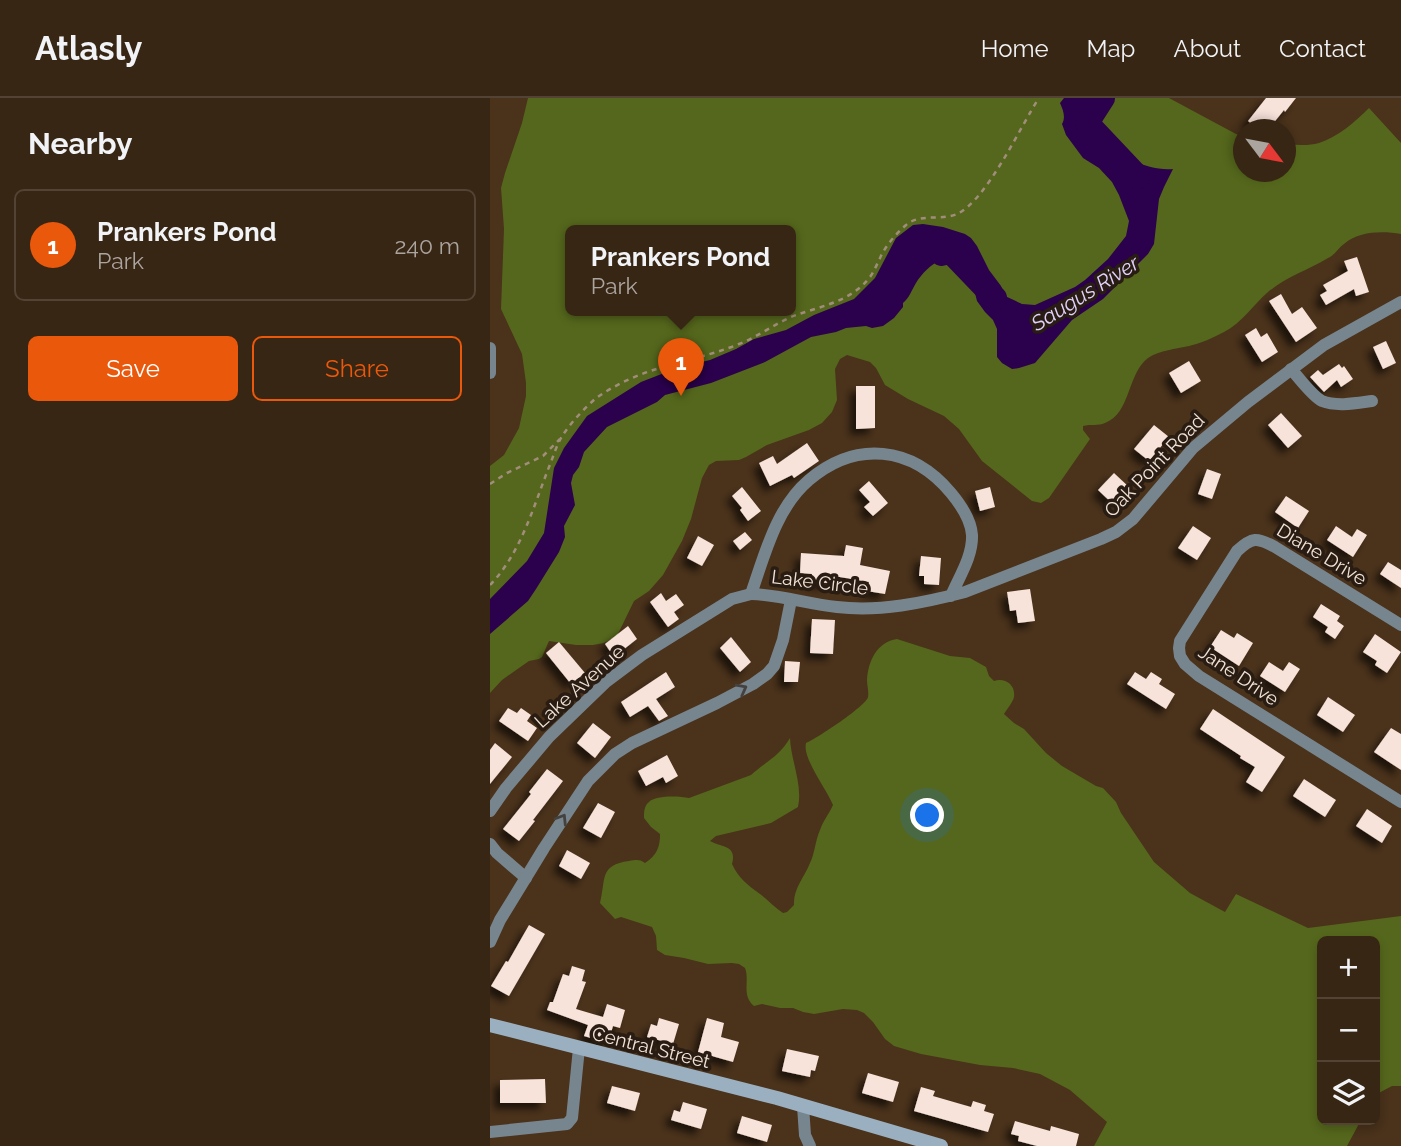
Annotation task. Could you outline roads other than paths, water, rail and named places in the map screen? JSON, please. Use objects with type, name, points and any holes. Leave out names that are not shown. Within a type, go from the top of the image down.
[{"type":"street","name":"Oak Point Road","points":[[951,596],[1101,539],[1125,526],[1193,448],[1221,424],[1324,345],[1401,302]]},
{"type":"street","points":[[490,348],[490,373]]},
{"type":"street","points":[[1291,369],[1322,401],[1337,404],[1372,401]]},
{"type":"street","name":"Lake Circle","points":[[870,453],[910,460],[925,468],[939,478],[963,510],[970,524],[971,549],[951,596],[867,609],[816,605],[751,594],[772,535],[794,496],[808,480],[838,461],[853,454],[870,453]]},
{"type":"street","name":"Diane Drive","points":[[1258,539],[1401,625]]},
{"type":"street","name":"Jane Drive","points":[[1258,539],[1247,541],[1237,551],[1183,636],[1179,648],[1180,656],[1199,676],[1401,802]]},
{"type":"street","name":"Lake Avenue","points":[[490,811],[549,737],[606,682],[642,655],[732,599],[751,594]]},
{"type":"street","points":[[490,942],[500,920],[588,781],[615,754],[654,732],[717,703],[767,674],[774,666],[783,640],[791,600]]},
{"type":"street","points":[[490,844],[496,853],[526,878]]},
{"type":"street","name":"Central Street","points":[[490,1025],[803,1105],[941,1146]]},
{"type":"street","points":[[490,1132],[567,1124],[572,1118],[579,1048]]},
{"type":"street","points":[[803,1105],[805,1135],[810,1146]]},
{"type":"water","points":[[1064,98],[1090,98],[1087,120],[1088,132],[1093,142],[1143,165],[1173,169],[1159,199],[1154,244],[1148,254],[1103,299],[1072,320],[1035,363],[1012,369],[1002,363],[997,357],[997,329],[977,301],[975,278],[963,265],[941,259],[921,276],[903,307],[883,326],[846,328],[811,337],[765,362],[711,383],[665,395],[657,402],[607,427],[584,452],[571,483],[575,505],[564,526],[565,537],[559,552],[528,601],[490,634],[490,599],[527,561],[544,533],[554,468],[564,448],[587,416],[641,382],[677,368],[710,360],[754,339],[786,330],[854,299],[875,278],[896,238],[913,225],[943,227],[971,238],[1005,296],[1022,304],[1035,305],[1075,287],[1108,259],[1126,236],[1129,221],[1112,182],[1099,168],[1083,158],[1066,135],[1060,103]]},
{"type":"waterway","name":"Saugus River","points":[[1103,98],[1087,123],[1138,177]]},
{"type":"waterway","name":"Saugus River","points":[[942,254],[948,249],[995,298]]},
{"type":"place","name":"Prankers Pond","points":[[681,396]]}]
